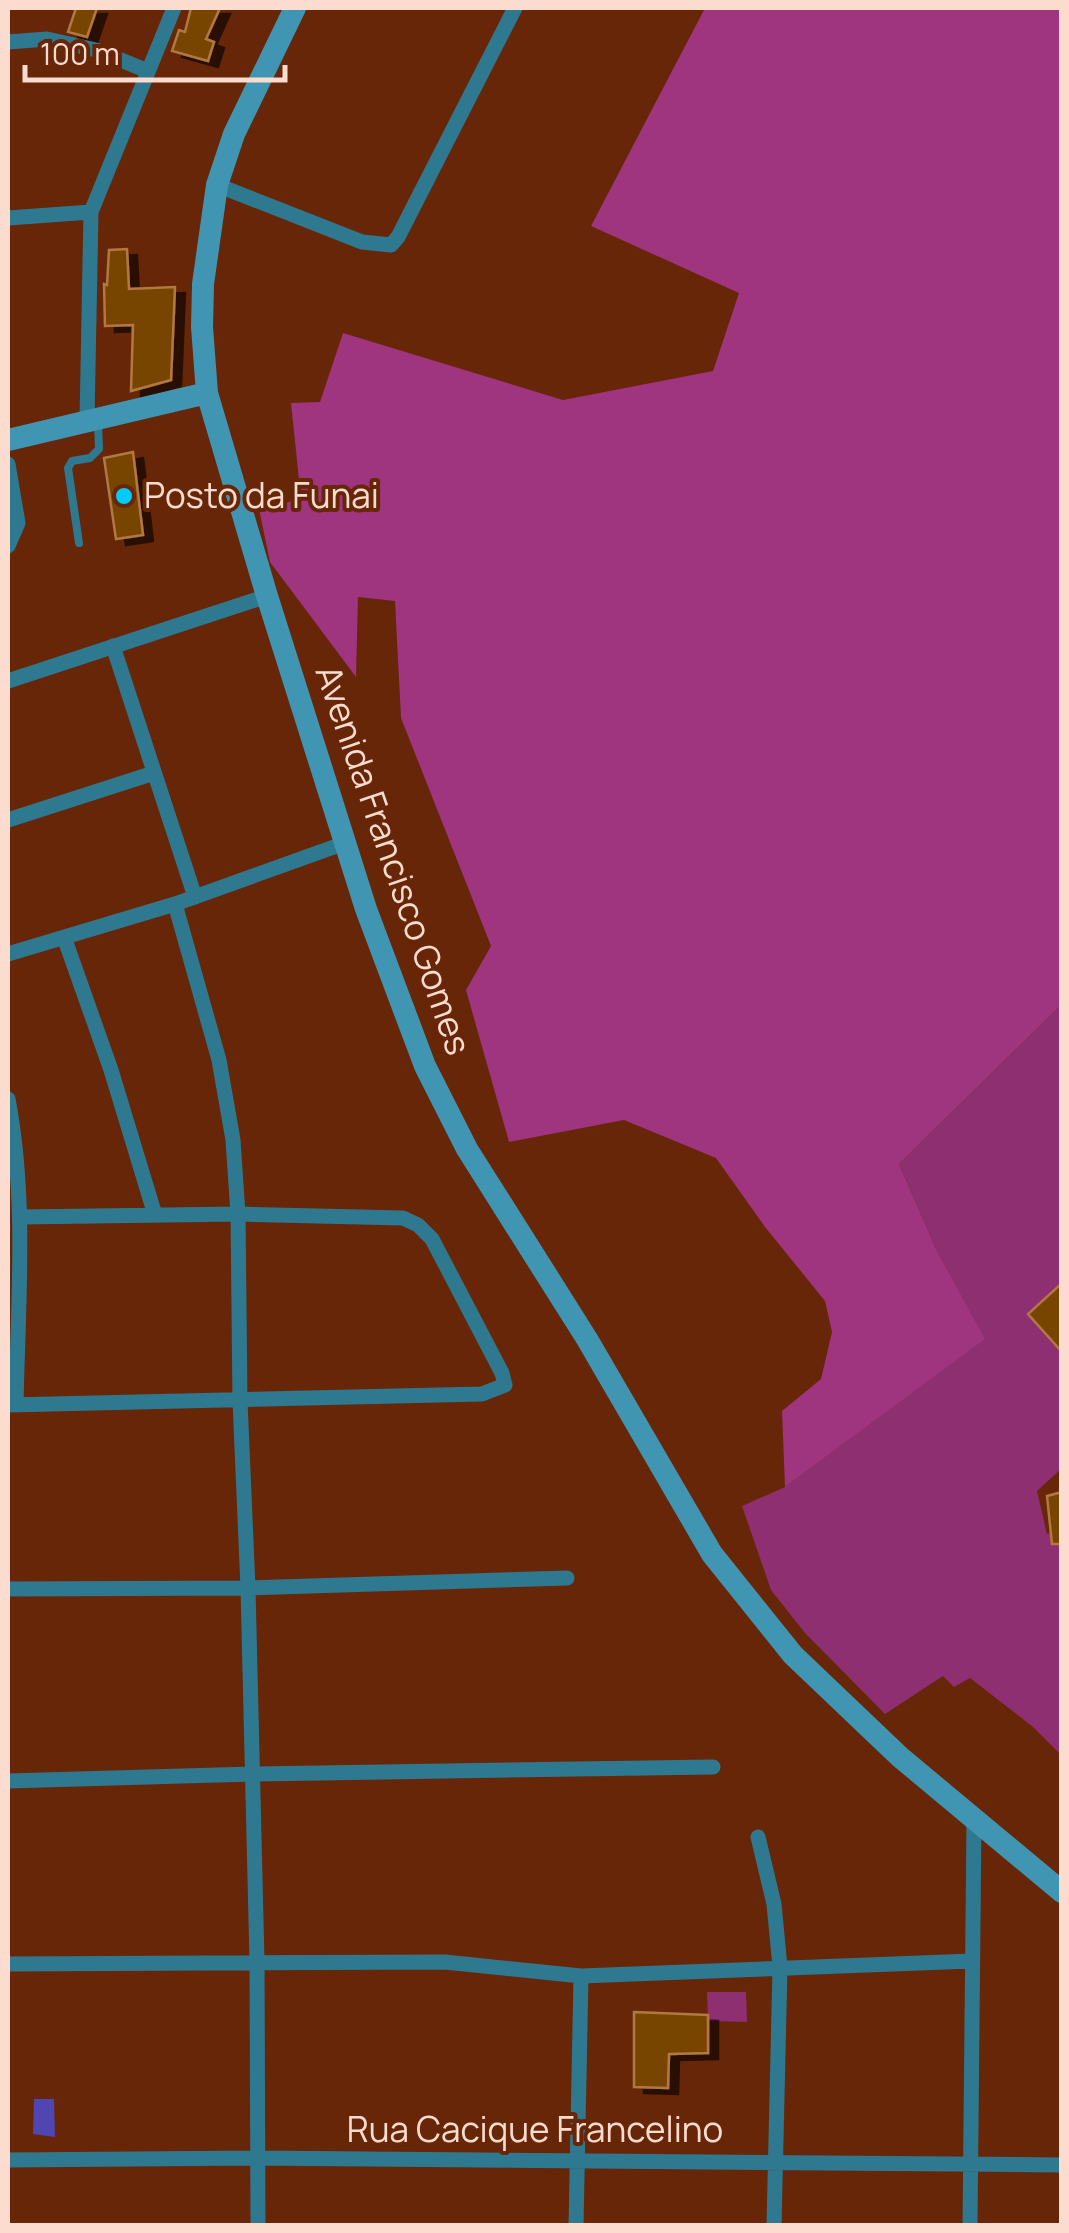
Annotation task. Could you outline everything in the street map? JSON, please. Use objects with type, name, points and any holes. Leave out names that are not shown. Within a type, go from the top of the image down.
[{"type":"main road","name":"Avenida Francisco Gomes","points":[[295,8],[234,134],[217,185],[203,298],[207,393],[266,596],[366,909],[425,1066],[467,1150],[588,1339],[712,1554],[793,1656],[900,1756],[1062,1892]]},
{"type":"main road","points":[[8,440],[207,393]]},
{"type":"street","points":[[92,419],[91,212],[174,8]]},
{"type":"street","points":[[217,185],[362,242],[391,245],[515,8]]},
{"type":"street","points":[[8,42],[47,39],[96,50],[148,71]]},
{"type":"street","points":[[8,218],[91,212]]},
{"type":"street","points":[[8,464],[18,524],[8,546]]},
{"type":"street","points":[[8,681],[266,596]]},
{"type":"street","points":[[113,646],[195,897]]},
{"type":"street","points":[[8,820],[154,773]]},
{"type":"street","points":[[8,954],[175,904],[346,843]]},
{"type":"street","points":[[175,904],[214,1035],[233,1140],[238,1214],[257,1961],[258,2226]]},
{"type":"street","points":[[64,938],[156,1215]]},
{"type":"street","points":[[8,1100],[20,1217],[12,1405],[482,1394],[505,1385],[502,1372],[432,1239],[403,1218],[238,1214],[20,1217]]},
{"type":"street","points":[[8,1589],[248,1588],[567,1578]]},
{"type":"street","points":[[8,1781],[713,1767]]},
{"type":"street","points":[[970,2226],[974,1820]]},
{"type":"street","points":[[758,1837],[774,1904],[780,1967],[774,2226]]},
{"type":"street","points":[[8,1964],[445,1962],[582,1976],[972,1960]]},
{"type":"street","points":[[576,2226],[582,1976]]},
{"type":"street","name":"Rua Cacique Francelino","points":[[8,2160],[256,2158],[1062,2165]]},
{"type":"lane","points":[[79,544],[68,468],[72,461],[90,458],[99,449],[92,419]]},
{"type":"shaded area","points":[[705,8],[1061,8],[1061,1005],[899,1164],[937,1251],[985,1339],[785,1487],[782,1411],[821,1379],[832,1332],[825,1301],[716,1158],[624,1120],[509,1142],[466,990],[491,946],[401,718],[395,601],[358,597],[356,677],[270,562],[259,509],[301,499],[291,403],[320,402],[343,333],[563,400],[713,371],[739,293],[591,226]]},
{"type":"shaded area","points":[[1061,1005],[1061,1469],[1037,1491],[1047,1534],[1061,1529],[1061,1755],[1033,1727],[970,1678],[954,1687],[943,1676],[885,1714],[805,1633],[771,1590],[742,1506],[785,1487],[984,1339],[937,1251],[899,1164]]},
{"type":"shaded area","points":[[707,1992],[746,1992],[747,2022],[708,2021]]},
{"type":"shaded area","points":[[34,2099],[54,2099],[55,2137],[33,2134]]},
{"type":"building","points":[[76,8],[97,8],[87,37],[68,32]]},
{"type":"building","points":[[191,8],[220,8],[206,39],[214,42],[208,61],[172,51],[179,30],[185,32]]},
{"type":"building","points":[[127,249],[129,289],[175,287],[171,380],[131,391],[133,325],[105,326],[104,284],[107,285],[109,250]]},
{"type":"building","name":"Posto da Funai","points":[[133,452],[143,535],[116,539],[104,458]]},
{"type":"building","points":[[1062,1283],[1062,1352],[1028,1314]]},
{"type":"building","points":[[1062,1492],[1062,1544],[1052,1544],[1047,1496]]},
{"type":"building","points":[[634,2012],[708,2015],[708,2053],[669,2054],[668,2088],[634,2087]]},
{"type":"place","name":"Posto da Funai","points":[[124,496]]}]
